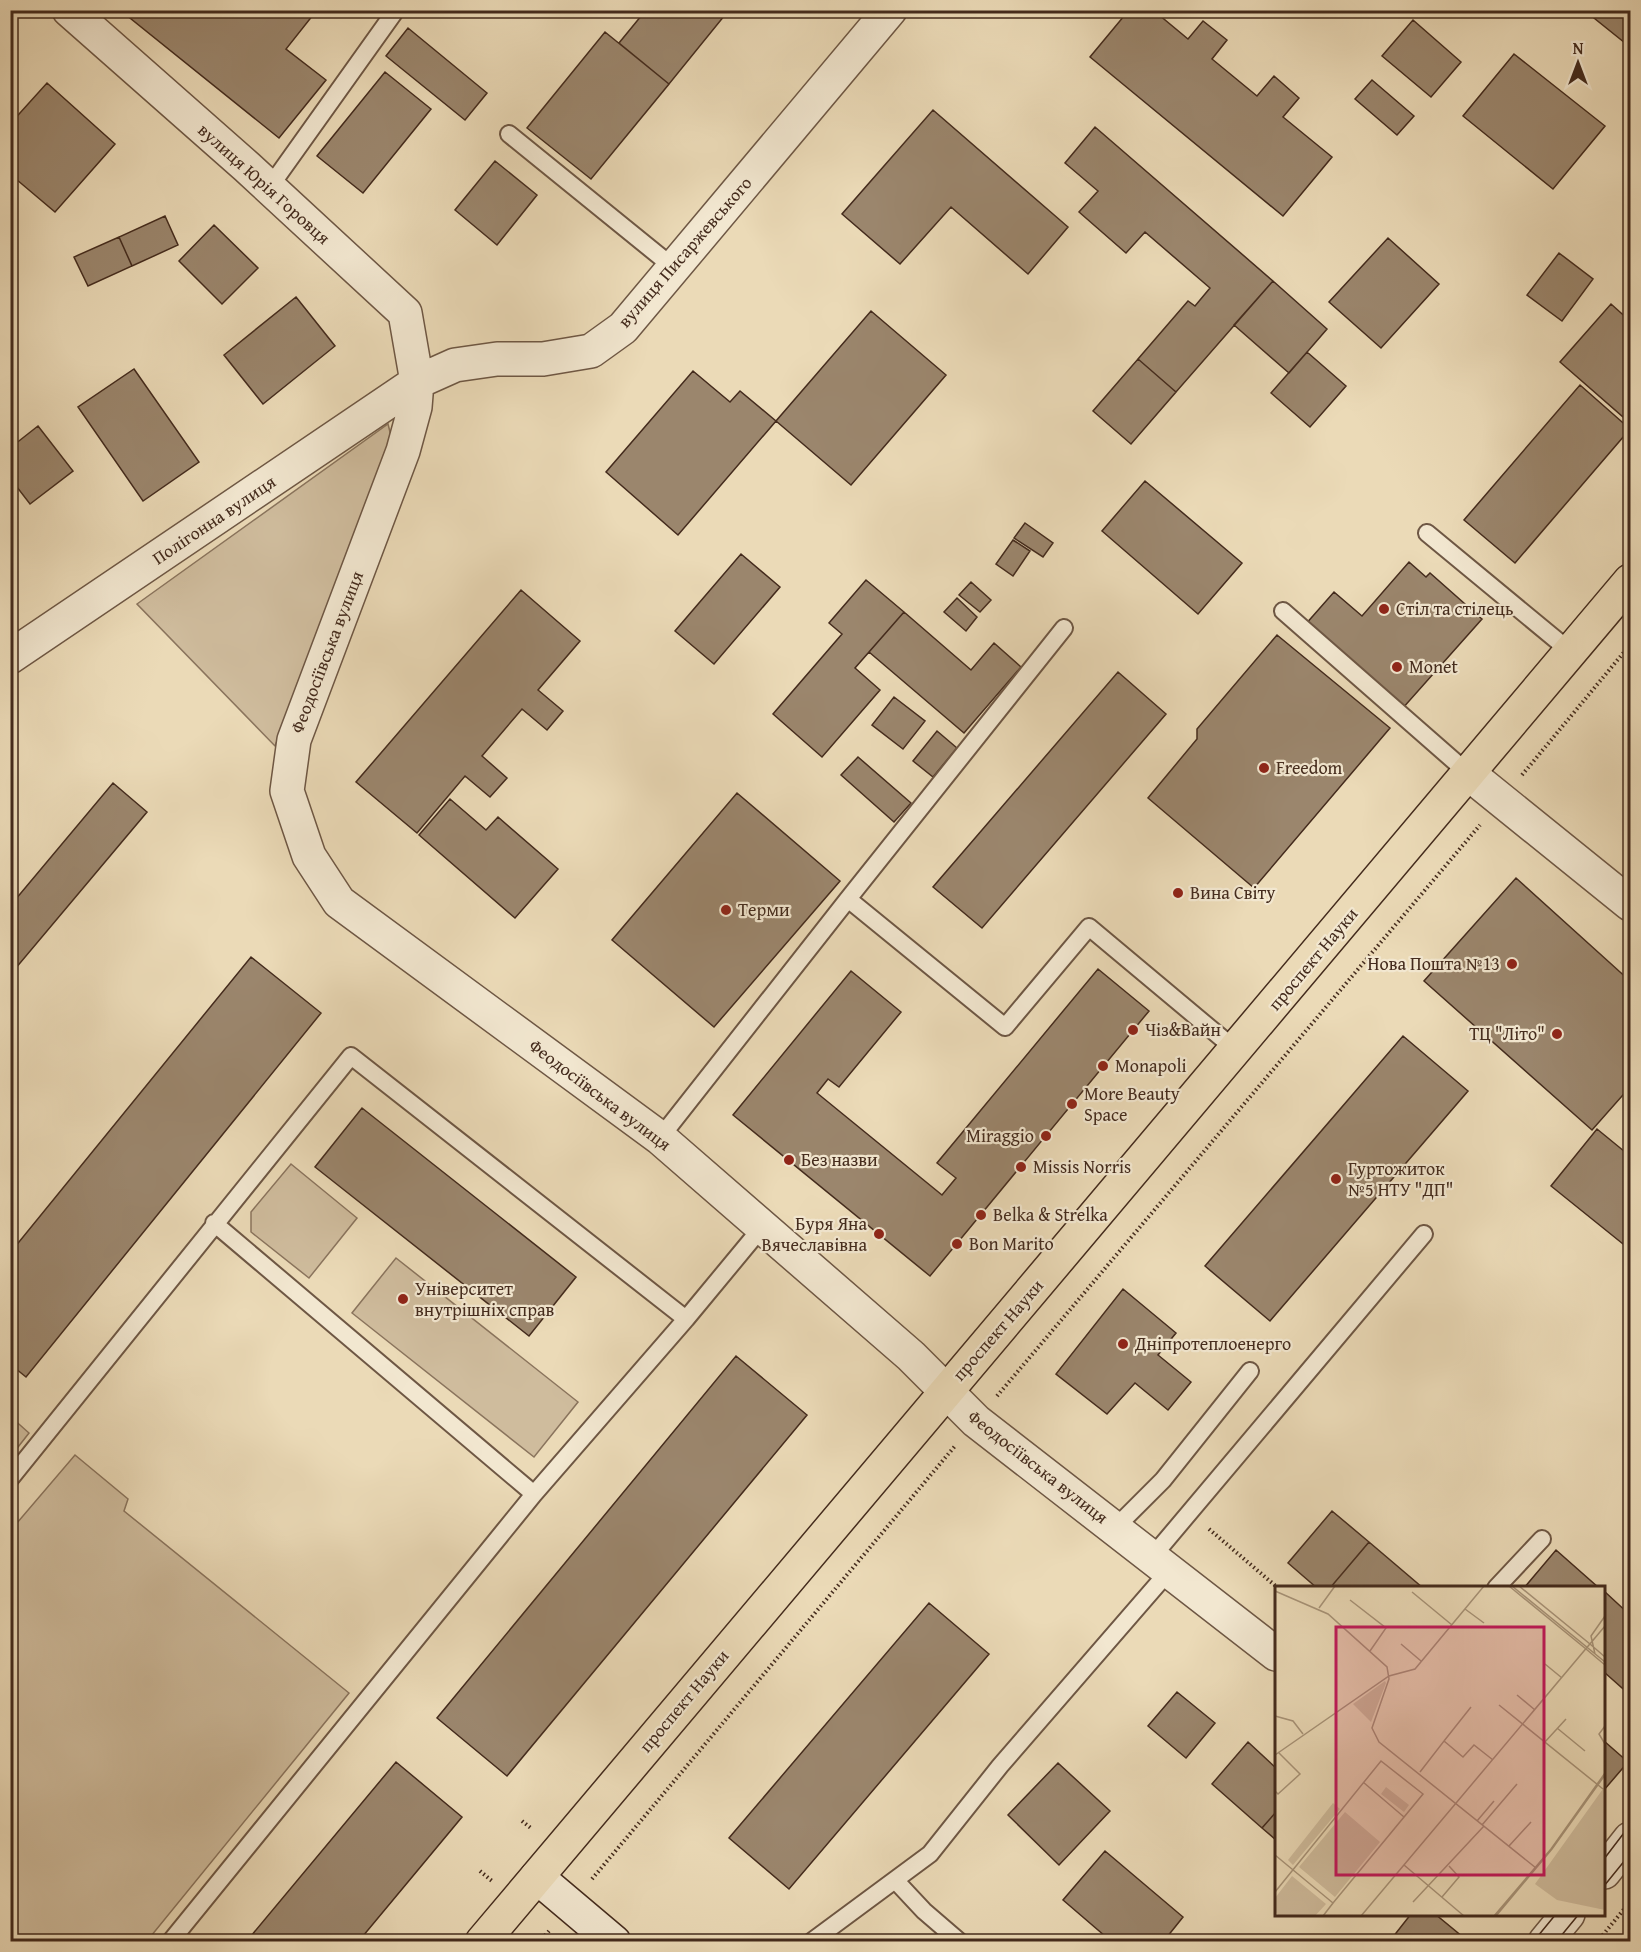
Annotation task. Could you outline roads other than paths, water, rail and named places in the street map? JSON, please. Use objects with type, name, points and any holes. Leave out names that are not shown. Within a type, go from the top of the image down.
[{"type":"main road","name":"проспект Науки","points":[[482,1941],[1630,581]]},
{"type":"street","name":"вулиця Юрія Горовця","points":[[69,10],[405,313],[417,382]]},
{"type":"street","name":"вулиця Писаржевського","points":[[417,382],[455,365],[497,359],[543,359],[591,351],[622,327],[890,10]]},
{"type":"street","name":"Полігонна вулиця","points":[[10,657],[417,382]]},
{"type":"street","name":"Феодосіївська вулиця","points":[[417,382],[415,407],[403,451],[294,740],[287,791],[309,856],[339,902],[660,1138],[911,1356],[976,1421],[1275,1653]]},
{"type":"street","points":[[1469,774],[1630,904]]},
{"type":"street","points":[[1605,1871],[1630,1839]]},
{"type":"street","points":[[537,1877],[614,1941]]},
{"type":"street","points":[[1545,1941],[1566,1916]]},
{"type":"lane","points":[[269,188],[396,10]]},
{"type":"lane","points":[[509,134],[673,267]]},
{"type":"lane","points":[[1427,533],[1571,652]]},
{"type":"lane","points":[[1283,611],[1416,730],[1469,774]]},
{"type":"lane","points":[[660,1138],[1064,628]]},
{"type":"lane","points":[[848,899],[1005,1027],[1089,927],[1236,1050]]},
{"type":"lane","points":[[10,1479],[214,1223],[351,1056],[686,1319]]},
{"type":"lane","points":[[214,1223],[534,1494]]},
{"type":"lane","points":[[170,1941],[534,1494],[686,1319],[763,1226]]},
{"type":"lane","points":[[811,1941],[930,1854],[1160,1564],[1190,1513],[1424,1234]]},
{"type":"lane","points":[[1115,1528],[1163,1480],[1250,1371]]},
{"type":"lane","points":[[1497,1586],[1542,1539]]},
{"type":"lane","points":[[895,1880],[924,1911],[960,1941]]},
{"type":"tram line","points":[[1605,1858],[1630,1825]]},
{"type":"tram line","points":[[1605,1885],[1630,1854]]},
{"type":"tram line","points":[[1533,1942],[1554,1916]]},
{"type":"tram line","points":[[1556,1942],[1577,1916]]},
{"type":"place","name":"Стіл та стілець","points":[[1384,609]]},
{"type":"place","name":"Monet","points":[[1397,667]]},
{"type":"place","name":"Freedom","points":[[1264,768]]},
{"type":"place","name":"Вина Світу","points":[[1178,893]]},
{"type":"place","name":"Терми","points":[[726,910]]},
{"type":"place","name":"Нова Пошта №13","points":[[1512,964]]},
{"type":"place","name":"Чіз&Вайн","points":[[1133,1030]]},
{"type":"place","name":"ТЦ \"Літо\"","points":[[1557,1034]]},
{"type":"place","name":"Monapoli","points":[[1103,1066]]},
{"type":"place","name":"More Beauty Space","points":[[1072,1104]]},
{"type":"place","name":"Miraggio","points":[[1046,1136]]},
{"type":"place","name":"Без назви","points":[[789,1160]]},
{"type":"place","name":"Missis Norris","points":[[1021,1167]]},
{"type":"place","name":"Гуртожиток №5 НТУ \"ДП\"","points":[[1336,1179]]},
{"type":"place","name":"Belka & Strelka","points":[[981,1215]]},
{"type":"place","name":"Буря Яна Вячеславівна","points":[[879,1234]]},
{"type":"place","name":"Bon Marito","points":[[957,1244]]},
{"type":"place","name":"Університет внутрішніх справ","points":[[403,1299]]},
{"type":"place","name":"Дніпротеплоенерго","points":[[1123,1344]]}]
